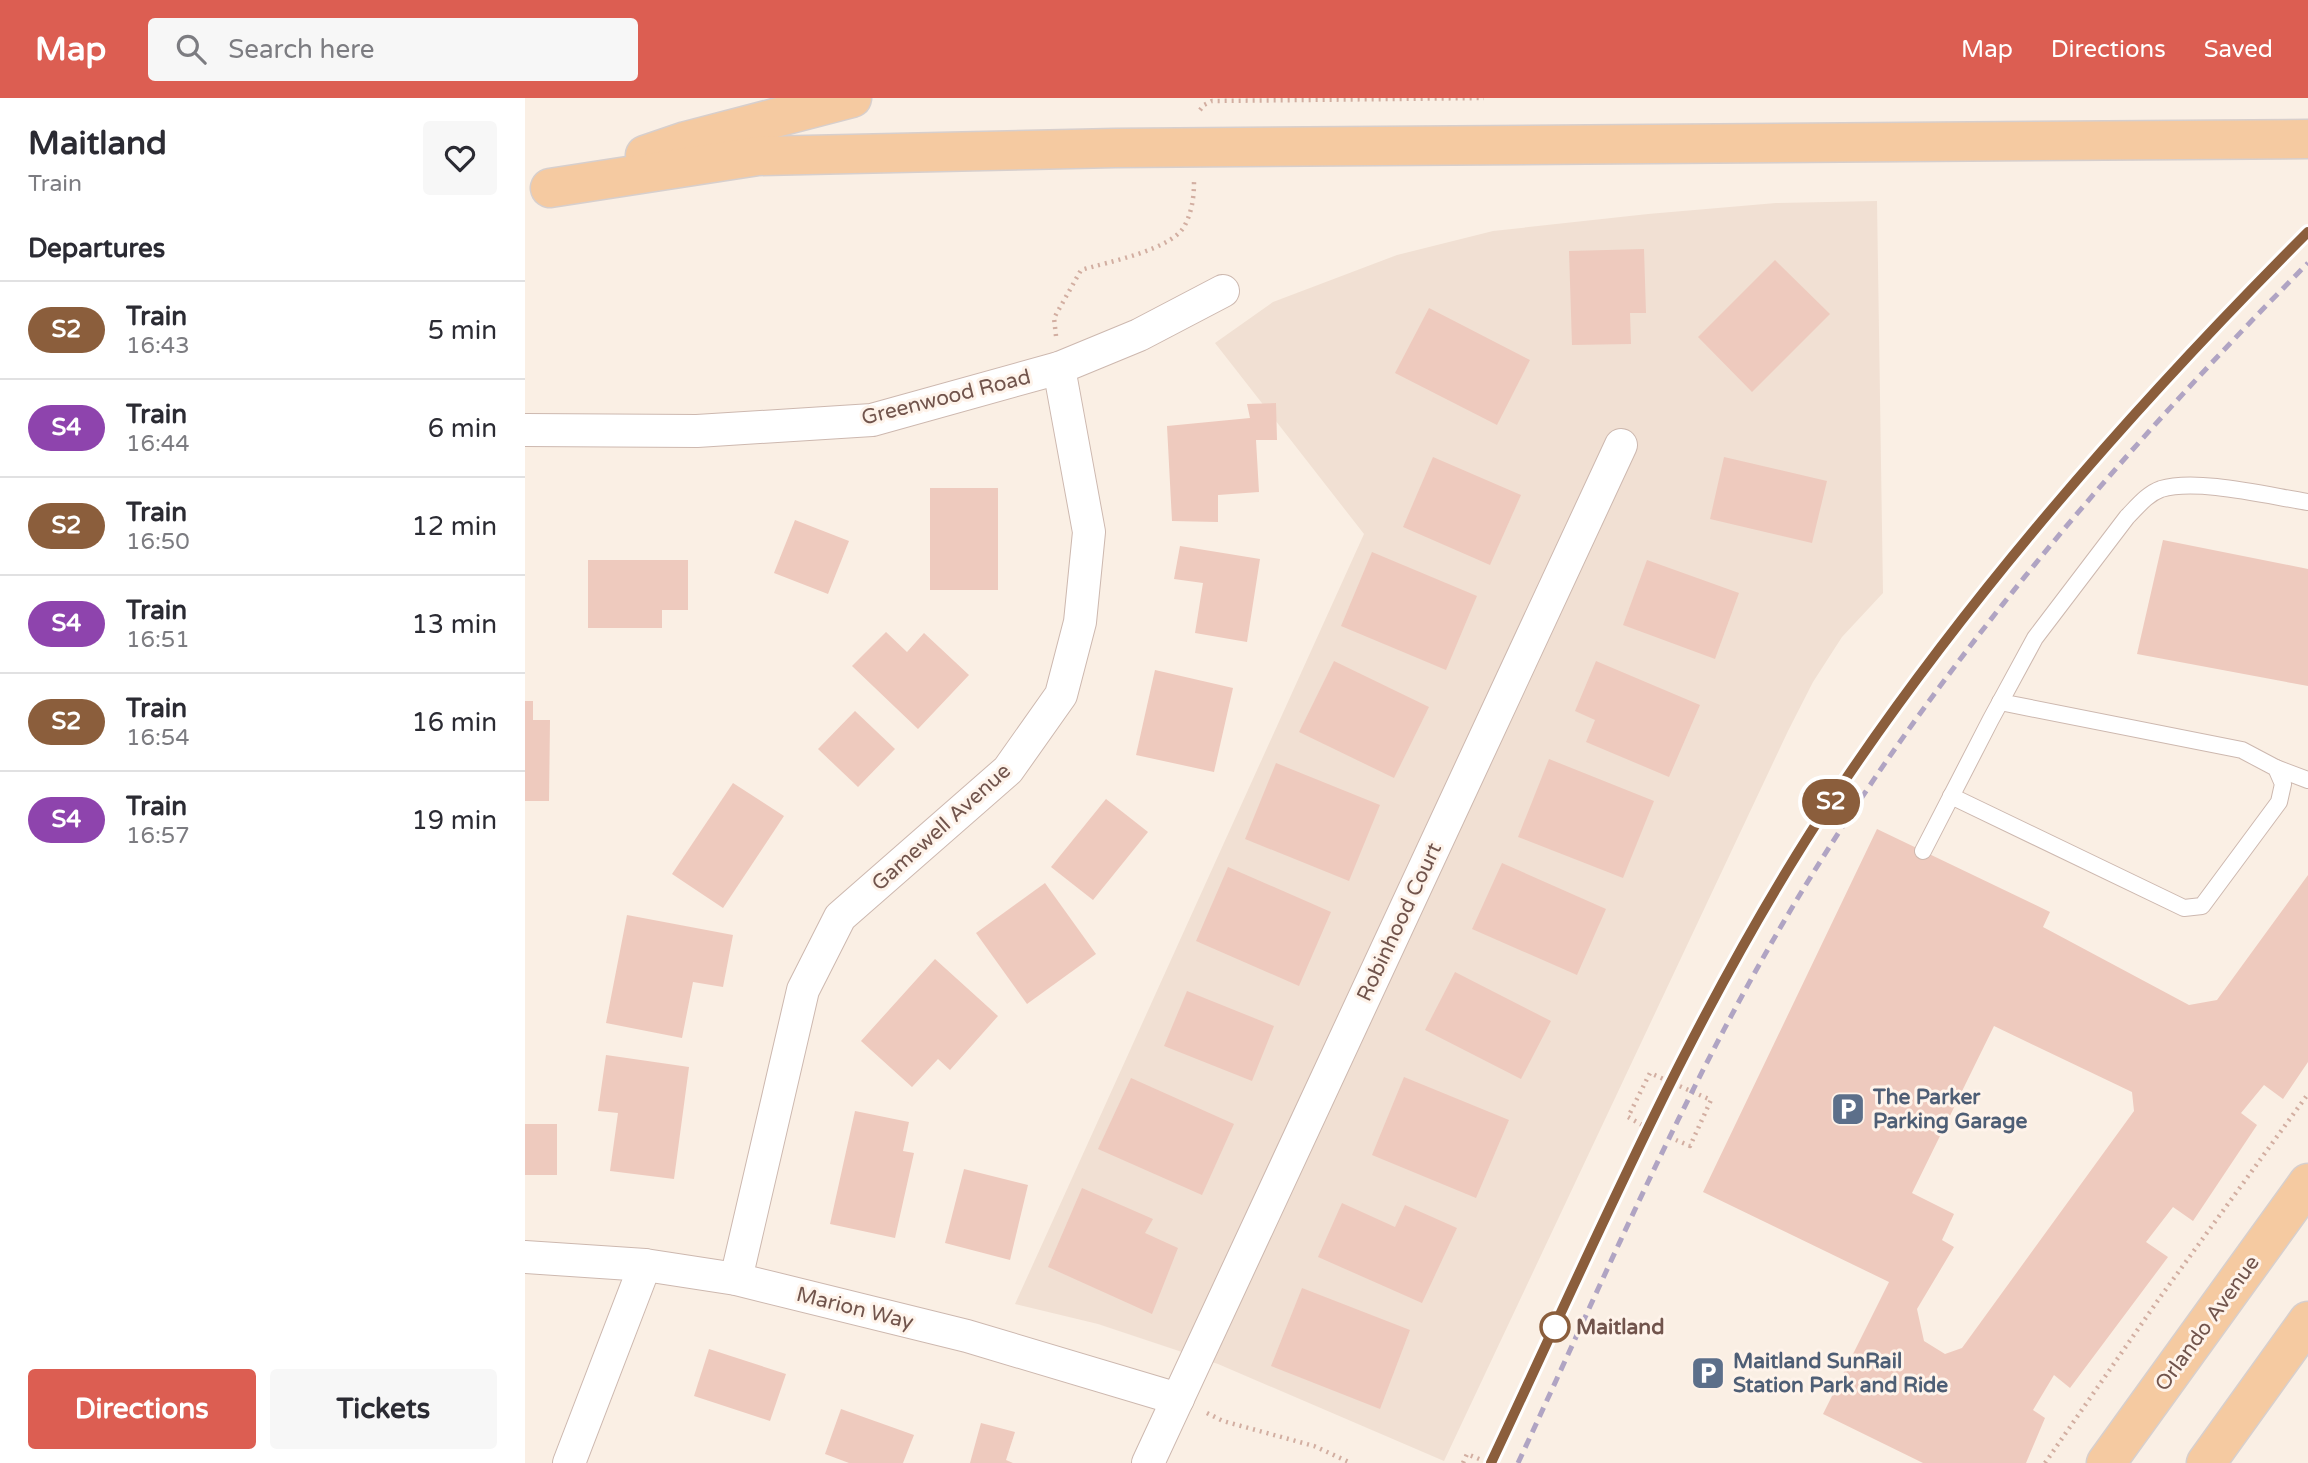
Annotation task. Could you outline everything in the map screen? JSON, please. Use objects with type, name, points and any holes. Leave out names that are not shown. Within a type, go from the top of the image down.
[{"type":"main road","points":[[538,191],[686,141],[852,98]]},
{"type":"main road","points":[[538,191],[758,156],[1115,148],[2308,139]]},
{"type":"main road","name":"Orlando Avenue","points":[[2106,1463],[2308,1183]]},
{"type":"main road","points":[[2206,1463],[2308,1321]]},
{"type":"street","name":"Greenwood Road","points":[[525,430],[697,431],[872,419],[1059,368],[1139,335],[1223,291]]},
{"type":"street","name":"Gamewell Avenue","points":[[736,1279],[803,990],[840,917],[1008,770],[1061,695],[1080,622],[1089,532],[1059,368]]},
{"type":"street","name":"Robinhood Court","points":[[1148,1463],[1621,445]]},
{"type":"street","name":"Marion Way","points":[[525,1257],[645,1265],[736,1279],[967,1335],[1178,1399]]},
{"type":"street","points":[[569,1463],[645,1265]]},
{"type":"lane","points":[[1923,851],[2035,638],[2142,501],[2159,490],[2178,486],[2202,486],[2308,502]]},
{"type":"lane","points":[[2000,702],[2242,750],[2276,768],[2308,780]]},
{"type":"lane","points":[[1951,796],[2184,908],[2202,906],[2279,802],[2283,785],[2276,768]]},
{"type":"path","points":[[1198,113],[1203,105],[1212,101],[1484,98]]},
{"type":"path","points":[[1059,368],[1054,318],[1081,270],[1164,244],[1184,227],[1194,199],[1194,177]]},
{"type":"path","points":[[1641,1125],[1628,1117],[1650,1073],[1711,1100],[1690,1146],[1676,1140]]},
{"type":"path","points":[[2045,1463],[2161,1296],[2308,1094]]},
{"type":"path","points":[[1178,1399],[1223,1421],[1314,1446],[1352,1463]]},
{"type":"path","points":[[1463,1463],[1467,1454],[1484,1461]]},
{"type":"shaded area","points":[[1877,201],[1883,593],[1842,637],[1813,682],[1788,731],[1444,1461],[1218,1364],[1098,1324],[1015,1304],[1364,534],[1215,343],[1273,302],[1397,255],[1493,231],[1776,203]]},
{"type":"building","points":[[1644,249],[1646,313],[1630,313],[1631,344],[1572,345],[1569,251]]},
{"type":"building","points":[[1775,260],[1830,314],[1752,392],[1698,337]]},
{"type":"building","points":[[1429,308],[1530,360],[1497,425],[1395,373]]},
{"type":"building","points":[[1276,403],[1277,440],[1256,440],[1259,492],[1218,495],[1218,522],[1172,521],[1167,426],[1250,418],[1247,404]]},
{"type":"building","points":[[1433,457],[1521,495],[1490,565],[1403,527]]},
{"type":"building","points":[[1724,457],[1827,481],[1812,543],[1710,519]]},
{"type":"building","points":[[930,488],[998,488],[998,590],[930,590]]},
{"type":"building","points":[[795,520],[849,541],[828,594],[774,573]]},
{"type":"building","points":[[2163,540],[2308,569],[2308,686],[2137,654]]},
{"type":"building","points":[[1180,546],[1260,559],[1247,642],[1195,633],[1203,583],[1174,579]]},
{"type":"building","points":[[1372,552],[1477,596],[1446,670],[1341,626]]},
{"type":"building","points":[[588,560],[688,560],[688,610],[662,610],[662,628],[588,628]]},
{"type":"building","points":[[1647,560],[1739,593],[1715,659],[1623,625]]},
{"type":"building","points":[[886,632],[907,652],[924,633],[969,675],[918,729],[852,666]]},
{"type":"building","points":[[1334,661],[1429,707],[1394,778],[1299,732]]},
{"type":"building","points":[[1596,661],[1700,705],[1669,777],[1586,742],[1595,720],[1575,711]]},
{"type":"building","points":[[1155,670],[1233,688],[1214,772],[1136,755]]},
{"type":"building","points":[[525,701],[533,701],[533,720],[550,720],[549,801],[525,801]]},
{"type":"building","points":[[855,711],[895,749],[858,787],[818,749]]},
{"type":"building","points":[[1549,759],[1654,801],[1623,878],[1518,837]]},
{"type":"building","points":[[1276,763],[1380,805],[1349,881],[1245,839]]},
{"type":"building","points":[[733,783],[784,816],[723,908],[672,874]]},
{"type":"building","points":[[1106,799],[1148,832],[1093,900],[1051,867]]},
{"type":"building","points":[[1877,829],[2050,912],[2043,927],[2189,1005],[2217,1000],[2308,875],[2308,1062],[2283,1099],[2264,1085],[2241,1113],[2257,1125],[2193,1221],[2173,1207],[2146,1242],[2168,1257],[2070,1388],[2054,1375],[2033,1410],[2045,1418],[2026,1463],[1923,1463],[1823,1414],[1889,1282],[1703,1192]],"holes":[[[1994,1026],[2132,1092],[2134,1111],[1962,1348],[1945,1354],[1924,1341],[1917,1309],[1954,1247],[1942,1240],[1954,1214],[1912,1193]]]},
{"type":"building","points":[[1502,863],[1606,909],[1577,975],[1472,929]]},
{"type":"building","points":[[1228,867],[1331,912],[1299,986],[1196,941]]},
{"type":"building","points":[[1045,883],[1096,954],[1027,1004],[976,933]]},
{"type":"building","points":[[627,915],[733,935],[723,987],[693,982],[682,1038],[606,1023]]},
{"type":"building","points":[[935,959],[998,1016],[950,1070],[938,1059],[912,1087],[861,1041]]},
{"type":"building","points":[[1455,972],[1551,1021],[1521,1079],[1425,1030]]},
{"type":"building","points":[[1187,991],[1274,1026],[1252,1081],[1164,1046]]},
{"type":"building","points":[[606,1055],[689,1067],[674,1179],[610,1171],[618,1113],[598,1111]]},
{"type":"building","points":[[1404,1077],[1509,1120],[1476,1198],[1372,1155]]},
{"type":"building","points":[[1131,1078],[1234,1124],[1202,1195],[1098,1149]]},
{"type":"building","points":[[855,1111],[909,1122],[903,1151],[914,1153],[895,1238],[830,1224]]},
{"type":"building","points":[[525,1124],[557,1124],[557,1175],[525,1175]]},
{"type":"building","points":[[964,1169],[1028,1185],[1010,1260],[945,1243]]},
{"type":"building","points":[[1082,1188],[1153,1219],[1145,1233],[1178,1248],[1152,1314],[1048,1267]]},
{"type":"building","points":[[1342,1203],[1395,1227],[1405,1205],[1457,1228],[1422,1303],[1318,1257]]},
{"type":"building","points":[[1302,1288],[1410,1330],[1380,1409],[1271,1366]]},
{"type":"building","points":[[709,1349],[786,1374],[770,1421],[694,1396]]},
{"type":"building","points":[[841,1409],[914,1435],[903,1463],[849,1463],[825,1454]]},
{"type":"building","points":[[981,1423],[1015,1432],[1006,1460],[1013,1463],[970,1463]]},
{"type":"railway","points":[[1491,1463],[1629,1168],[1702,1022],[1782,881],[1838,793],[1960,622],[2093,460],[2163,382],[2308,232]]},
{"type":"railway","points":[[1518,1463],[1651,1176],[1722,1034],[1799,896],[1854,810],[1911,726],[2035,564],[2168,411],[2308,263]]},
{"type":"train","name":"S2","points":[[1491,1463],[1671,1082],[1780,884],[1836,794],[1896,707],[1980,598],[2113,436],[2308,232]]},
{"type":"place","name":"The Parker Parking Garage","points":[[1848,1109]]},
{"type":"place","name":"Maitland","points":[[1555,1327]]},
{"type":"place","name":"Maitland SunRail Station Park and Ride","points":[[1708,1373]]}]
